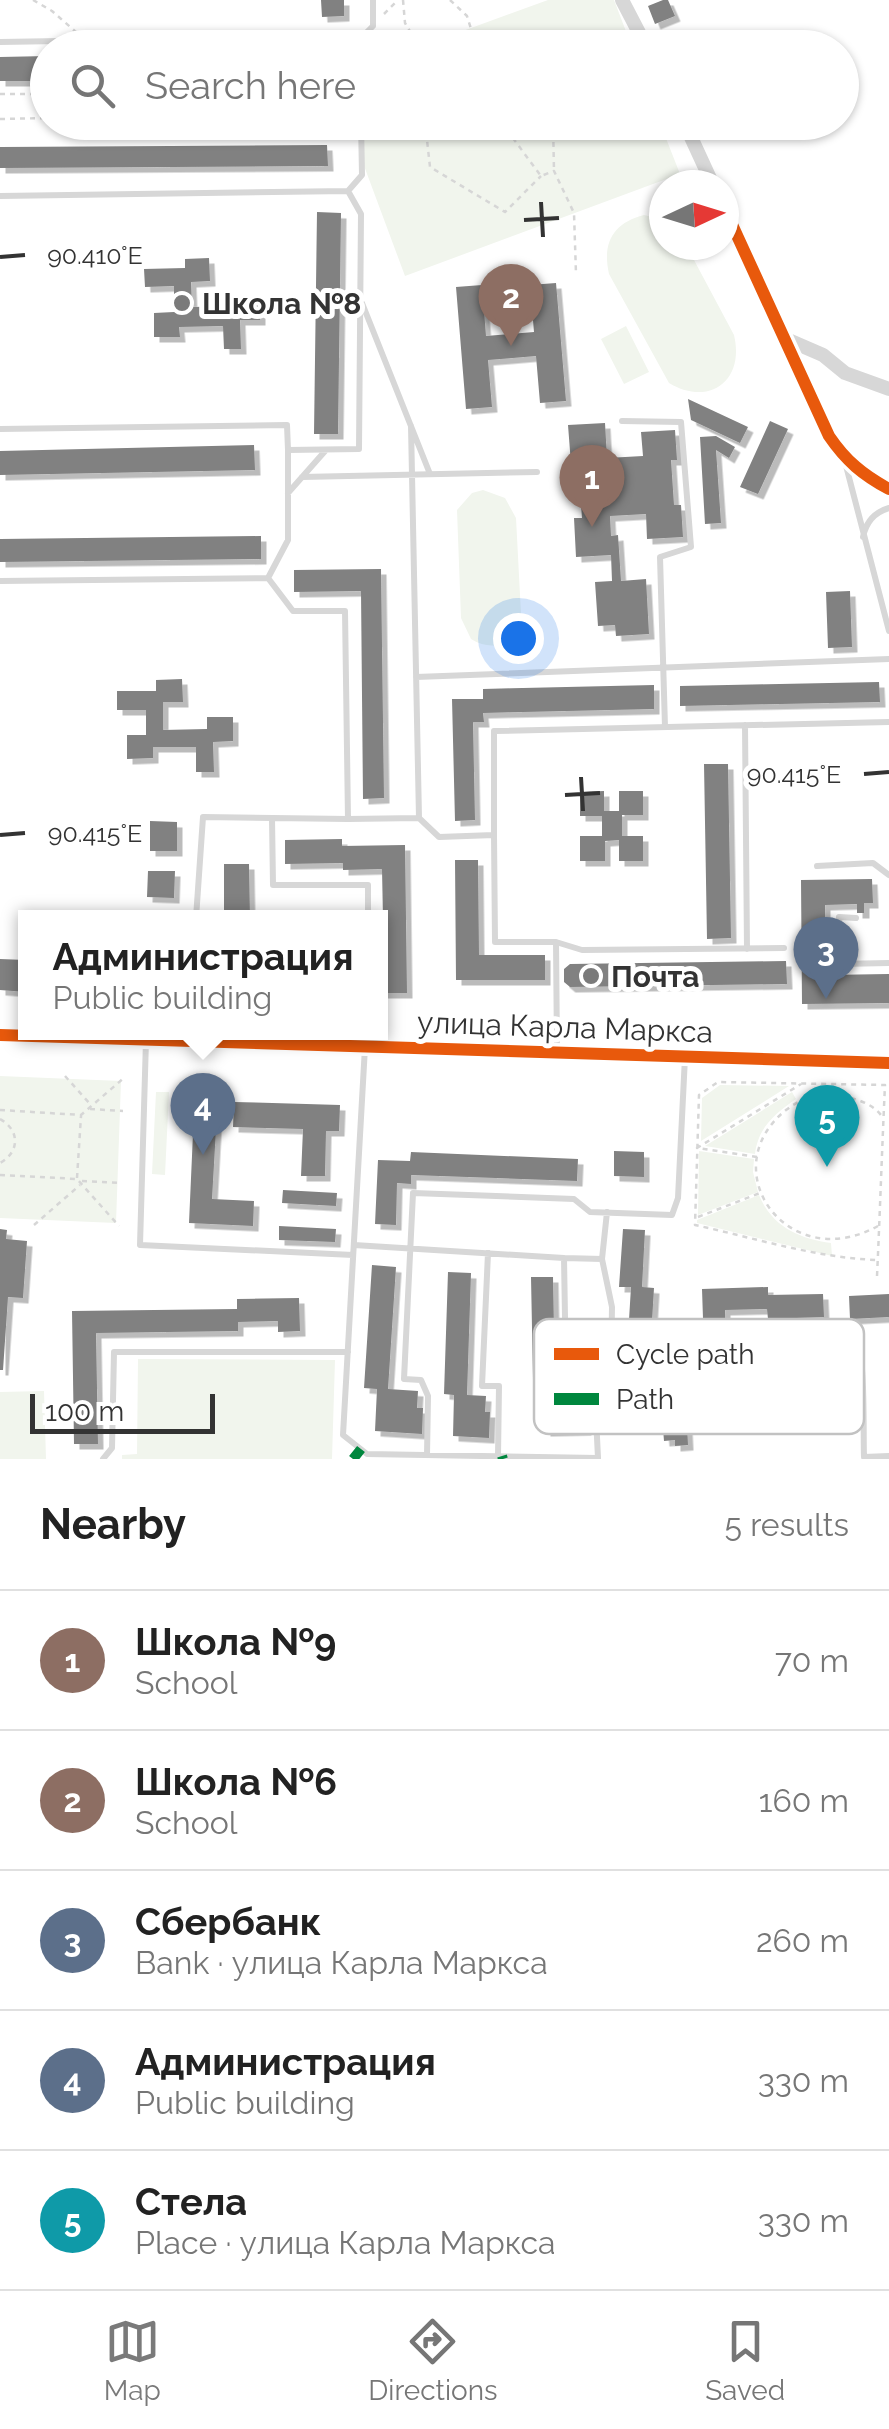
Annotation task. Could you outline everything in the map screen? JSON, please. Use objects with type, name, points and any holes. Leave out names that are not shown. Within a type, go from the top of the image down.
[{"type":"street","points":[[622,0],[637,30]]},
{"type":"street","points":[[693,140],[707,170]]},
{"type":"street","points":[[739,239],[830,436],[843,457],[884,486]]},
{"type":"street","points":[[786,338],[823,355],[845,374],[889,389]]},
{"type":"street","name":"улица Карла Маркса","points":[[330,1040],[365,1045],[889,1063]]},
{"type":"lane","points":[[369,30],[373,26],[373,0]]},
{"type":"lane","points":[[0,42],[30,41]]},
{"type":"lane","points":[[0,196],[348,191],[362,175],[361,140]]},
{"type":"lane","points":[[288,450],[358,449],[361,214],[348,191]]},
{"type":"lane","points":[[360,297],[430,474]]},
{"type":"lane","points":[[622,421],[682,422],[692,547],[660,557],[665,727]]},
{"type":"lane","points":[[0,428],[287,425],[288,540],[268,578]]},
{"type":"lane","points":[[411,426],[418,818]]},
{"type":"lane","points":[[288,493],[326,449]]},
{"type":"lane","points":[[843,457],[889,631]]},
{"type":"lane","points":[[302,477],[537,472]]},
{"type":"lane","points":[[863,538],[866,525],[887,509],[884,486]]},
{"type":"lane","points":[[0,581],[268,578]]},
{"type":"lane","points":[[268,578],[293,611],[345,612],[348,819]]},
{"type":"lane","points":[[416,677],[889,660]]},
{"type":"lane","points":[[784,948],[582,950],[556,942],[494,942],[494,730],[889,722]]},
{"type":"lane","points":[[745,725],[747,948]]},
{"type":"lane","points":[[197,910],[203,817],[418,818],[439,837],[494,835]]},
{"type":"lane","points":[[272,818],[273,885],[368,885],[368,910]]},
{"type":"lane","points":[[817,866],[872,862],[889,875]]},
{"type":"lane","points":[[856,918],[840,918],[840,964],[889,963]]},
{"type":"lane","points":[[556,942],[558,1051]]},
{"type":"lane","points":[[146,1040],[140,1245],[353,1255]]},
{"type":"lane","points":[[365,1045],[343,1435],[368,1454],[598,1458],[597,1434]]},
{"type":"lane","points":[[427,1455],[428,1396],[421,1380],[404,1379],[412,1193],[574,1199],[590,1212],[672,1215],[678,1198],[685,1056]]},
{"type":"lane","points":[[607,1212],[602,1259],[612,1319]]},
{"type":"lane","points":[[354,1245],[602,1259]]},
{"type":"lane","points":[[488,1253],[482,1386],[498,1386],[498,1456]]},
{"type":"lane","points":[[564,1258],[565,1319]]},
{"type":"lane","points":[[102,1459],[112,1448],[114,1352],[348,1352]]},
{"type":"lane","points":[[863,1434],[864,1457],[889,1456]]},
{"type":"path","points":[[34,0],[73,30]]},
{"type":"path","points":[[373,26],[400,0]]},
{"type":"path","points":[[400,0],[409,30]]},
{"type":"path","points":[[450,0],[467,16],[471,30]]},
{"type":"path","points":[[0,94],[30,94]]},
{"type":"path","points":[[0,118],[30,118]]},
{"type":"path","points":[[427,140],[430,167],[505,212],[541,176],[554,171]]},
{"type":"path","points":[[513,140],[541,176]]},
{"type":"path","points":[[553,140],[554,171],[574,213],[576,274]]},
{"type":"path","points":[[65,1076],[90,1107],[123,1111]]},
{"type":"path","points":[[0,1110],[81,1115],[125,1077]]},
{"type":"path","points":[[877,1276],[878,1260],[884,1085],[718,1082],[699,1095],[695,1224],[834,1259],[878,1260]]},
{"type":"path","points":[[697,1148],[802,1083]]},
{"type":"path","points":[[879,1225],[857,1237],[805,1237],[780,1222],[762,1192],[756,1172],[760,1143],[775,1119],[800,1100],[828,1094],[856,1098],[879,1112],[883,1119]]},
{"type":"path","points":[[81,1115],[79,1181],[119,1226]]},
{"type":"path","points":[[0,1119],[11,1128],[16,1141],[12,1154],[0,1163]]},
{"type":"path","points":[[697,1148],[758,1157]]},
{"type":"path","points":[[0,1175],[120,1183]]},
{"type":"path","points":[[34,1225],[79,1181]]},
{"type":"path","points":[[695,1218],[762,1192]]},
{"type":"shaded area","points":[[548,0],[614,0],[625,30],[466,30]]},
{"type":"shaded area","points":[[362,140],[667,140],[678,170],[649,170],[649,185],[405,276],[360,155]]},
{"type":"shaded area","points":[[649,216],[649,260],[694,260],[734,335],[734,365],[721,385],[698,392],[669,383],[609,274],[607,253],[612,236],[633,219]]},
{"type":"shaded area","points":[[626,326],[649,372],[624,384],[601,339]]},
{"type":"shaded area","points":[[483,490],[505,498],[516,518],[521,614],[515,632],[497,645],[471,639],[461,618],[457,510],[472,493]]},
{"type":"shaded area","points":[[0,1076],[121,1081],[116,1223],[0,1218]]},
{"type":"shaded area","points":[[720,1085],[789,1086],[701,1141],[702,1098]]},
{"type":"shaded area","points":[[156,1092],[169,1092],[165,1175],[152,1174]]},
{"type":"shaded area","points":[[792,1092],[796,1099],[764,1128],[755,1154],[705,1146]]},
{"type":"shaded area","points":[[699,1151],[754,1159],[758,1192],[698,1215]]},
{"type":"shaded area","points":[[759,1195],[771,1215],[788,1230],[831,1243],[832,1256],[697,1223]]},
{"type":"shaded area","points":[[138,1359],[335,1360],[332,1459],[122,1459],[122,1455],[137,1454]]},
{"type":"shaded area","points":[[44,1391],[46,1459],[0,1459],[0,1392]]},
{"type":"building","points":[[321,0],[344,0],[344,16],[322,17]]},
{"type":"building","points":[[668,0],[675,16],[655,24],[648,6]]},
{"type":"building","points":[[30,56],[30,81],[0,81],[0,57]]},
{"type":"building","points":[[327,145],[328,166],[0,168],[0,147]]},
{"type":"building","points":[[317,212],[341,213],[338,434],[314,434]]},
{"type":"building","points":[[209,258],[210,281],[191,282],[192,307],[235,306],[235,297],[260,296],[260,320],[240,320],[241,349],[224,349],[223,326],[179,327],[180,337],[154,337],[154,313],[174,312],[174,286],[145,287],[144,269],[185,268],[185,259]]},
{"type":"building","points":[[556,283],[566,401],[540,403],[536,356],[488,360],[492,407],[466,409],[456,287],[482,285],[486,336],[534,332],[530,285]]},
{"type":"building","points":[[688,399],[748,427],[740,443],[691,420]]},
{"type":"building","points":[[770,421],[788,429],[758,494],[740,487]]},
{"type":"building","points":[[605,423],[607,458],[643,456],[641,432],[675,430],[677,460],[671,460],[674,505],[681,505],[683,537],[647,539],[646,514],[610,516],[611,536],[618,535],[621,581],[646,579],[649,634],[616,636],[615,625],[598,626],[595,582],[612,581],[611,555],[576,557],[574,518],[582,518],[578,464],[571,464],[568,425]]},
{"type":"building","points":[[716,436],[735,447],[729,458],[716,450],[721,523],[705,524],[700,437]]},
{"type":"building","points":[[254,445],[255,470],[0,475],[0,451]]},
{"type":"building","points":[[261,536],[261,559],[0,562],[0,539]]},
{"type":"building","points":[[381,569],[384,798],[363,799],[361,591],[294,592],[294,570]]},
{"type":"building","points":[[850,591],[852,647],[828,648],[826,592]]},
{"type":"building","points":[[182,679],[183,702],[163,702],[163,730],[207,729],[207,717],[233,717],[233,741],[213,742],[214,772],[196,772],[196,747],[153,747],[153,758],[127,759],[127,735],[146,735],[146,710],[117,710],[117,691],[156,691],[156,680]]},
{"type":"building","points":[[879,682],[880,702],[680,706],[680,686]]},
{"type":"building","points":[[654,685],[654,709],[483,713],[484,722],[473,722],[475,820],[455,821],[452,699],[483,699],[483,689]]},
{"type":"building","points":[[704,764],[728,764],[731,938],[707,939]]},
{"type":"building","points":[[604,791],[604,811],[619,811],[619,791],[643,791],[643,815],[622,815],[622,836],[643,836],[643,861],[619,861],[619,840],[605,841],[605,861],[580,861],[580,836],[602,836],[602,816],[580,816],[580,792]]},
{"type":"building","points":[[150,821],[177,822],[177,851],[150,851]]},
{"type":"building","points":[[342,839],[342,846],[405,845],[407,993],[388,993],[388,910],[383,910],[382,869],[343,870],[343,863],[285,864],[285,840]]},
{"type":"building","points":[[455,860],[478,860],[479,955],[545,955],[545,980],[456,980]]},
{"type":"building","points":[[224,864],[249,864],[250,910],[224,910]]},
{"type":"building","points":[[148,871],[175,871],[174,898],[147,897]]},
{"type":"building","points":[[872,879],[873,903],[864,903],[864,913],[857,913],[857,904],[825,905],[826,975],[889,974],[889,1003],[802,1004],[801,880]]},
{"type":"building","points":[[0,959],[18,960],[18,991],[0,990]]},
{"type":"building","points":[[786,961],[787,984],[570,987],[564,982],[564,969],[570,964]]},
{"type":"building","points":[[234,1102],[340,1105],[339,1131],[326,1131],[325,1176],[301,1176],[303,1129],[233,1127]]},
{"type":"building","points":[[194,1111],[217,1112],[212,1199],[254,1201],[253,1226],[189,1223]]},
{"type":"building","points":[[614,1151],[644,1152],[644,1177],[614,1176]]},
{"type":"building","points":[[411,1152],[578,1159],[577,1181],[411,1175],[411,1184],[397,1183],[396,1225],[375,1224],[378,1160],[410,1161]]},
{"type":"building","points":[[283,1190],[337,1193],[336,1206],[282,1203]]},
{"type":"building","points":[[279,1226],[336,1229],[335,1242],[279,1240]]},
{"type":"building","points":[[0,1229],[7,1230],[6,1239],[27,1241],[23,1298],[8,1297],[3,1370],[0,1370]]},
{"type":"building","points":[[623,1229],[645,1230],[642,1287],[654,1288],[652,1319],[629,1319],[631,1287],[619,1287]]},
{"type":"building","points":[[372,1265],[396,1267],[388,1389],[418,1391],[417,1408],[423,1408],[422,1434],[375,1431],[377,1389],[364,1388]]},
{"type":"building","points":[[448,1272],[471,1273],[467,1395],[486,1396],[489,1438],[453,1436],[454,1395],[444,1394]]},
{"type":"building","points":[[531,1277],[553,1277],[554,1319],[534,1319],[533,1379]]},
{"type":"building","points":[[768,1287],[768,1295],[823,1294],[824,1317],[768,1319],[767,1309],[725,1310],[725,1319],[703,1319],[702,1289]]},
{"type":"building","points":[[889,1294],[889,1317],[850,1319],[849,1296]]},
{"type":"building","points":[[299,1298],[300,1331],[278,1332],[278,1321],[238,1322],[238,1331],[96,1333],[98,1444],[74,1444],[72,1311],[237,1309],[237,1299]]},
{"type":"building","points":[[663,1434],[687,1434],[688,1445],[675,1446],[675,1440],[664,1441]]},
{"type":"marked path","points":[[353,1459],[361,1449]]},
{"type":"cycle path","points":[[739,240],[829,436],[856,467],[889,489]]},
{"type":"cycle path","points":[[0,1035],[18,1036]]},
{"type":"cycle path","points":[[159,1040],[889,1063]]},
{"type":"place","name":"Школа №8","points":[[182,303]]},
{"type":"place","name":"Школа №6","points":[[511,346]]},
{"type":"place","name":"Школа №9","points":[[592,527]]},
{"type":"place","name":"Почта","points":[[591,976]]},
{"type":"place","name":"Сбербанк","points":[[826,999]]},
{"type":"place","name":"Администрация","points":[[203,1155]]},
{"type":"place","name":"Стела","points":[[827,1167]]}]
